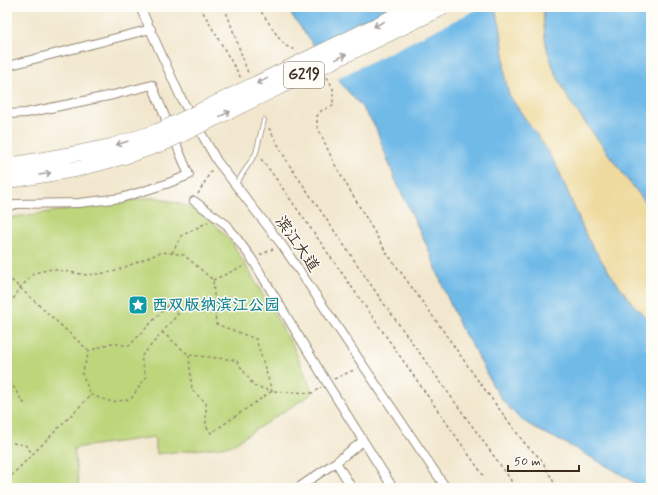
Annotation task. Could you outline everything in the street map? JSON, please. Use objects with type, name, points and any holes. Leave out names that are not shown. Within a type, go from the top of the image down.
[{"type":"highway","name":"G219","points":[[7,181],[77,169],[126,156],[414,7]]},
{"type":"highway","name":"G219","points":[[7,166],[162,137],[444,7]]},
{"type":"street","name":"滨江大道","points":[[140,7],[182,98],[217,161],[282,245],[446,488]]},
{"type":"street","points":[[7,66],[151,29]]},
{"type":"street","points":[[7,114],[26,113],[113,95],[152,85],[189,175],[121,198],[79,203],[16,204],[7,207]]},
{"type":"street","points":[[194,201],[227,225],[252,259],[393,488]]},
{"type":"street","points":[[298,488],[307,485],[363,441]]},
{"type":"street","points":[[336,462],[352,488]]},
{"type":"lane","points":[[236,184],[256,153],[264,120]]},
{"type":"path","points":[[200,7],[240,78]]},
{"type":"path","points":[[226,7],[226,11],[249,76]]},
{"type":"path","points":[[333,106],[322,110],[317,116],[317,126],[334,163],[386,252],[526,445],[542,459],[557,488]]},
{"type":"path","points":[[264,120],[288,163],[382,301],[509,477],[515,488]]},
{"type":"path","points":[[256,153],[272,173],[483,475]]},
{"type":"path","points":[[194,201],[217,161]]},
{"type":"path","points":[[172,253],[181,236],[217,218]]},
{"type":"path","points":[[213,280],[282,245]]},
{"type":"path","points":[[7,310],[20,288],[34,273],[52,269],[87,275],[107,273],[113,272],[162,252],[184,255],[213,280],[216,324],[256,339],[272,391]]},
{"type":"path","points":[[7,276],[89,351]]},
{"type":"path","points":[[168,305],[178,314],[141,357],[146,377],[131,399],[112,402],[91,395],[82,374],[89,351],[111,343],[129,346],[168,305]]},
{"type":"path","points":[[162,332],[189,355],[236,360],[254,386],[272,391],[313,393],[327,383],[363,366]]},
{"type":"path","points":[[189,355],[192,390],[206,403],[206,426],[211,433],[272,391]]},
{"type":"path","points":[[7,376],[26,406]]},
{"type":"path","points":[[7,480],[91,395]]},
{"type":"path","points":[[7,442],[24,445],[33,454]]},
{"type":"green space","name":"西双版纳滨江公园","points":[[155,197],[187,206],[213,222],[233,244],[293,346],[313,393],[230,446],[157,454],[154,437],[74,448],[79,488],[7,488],[7,218]]},
{"type":"sand","points":[[494,7],[543,7],[546,45],[554,70],[570,102],[651,209],[651,322],[631,302],[587,238],[558,169],[509,95],[505,78],[500,25]]},
{"type":"water","points":[[286,7],[494,7],[500,25],[505,78],[509,95],[542,142],[558,169],[587,238],[631,302],[651,322],[651,488],[643,488],[614,470],[536,429],[519,418],[503,401],[461,328],[428,248],[395,179],[375,126],[361,106],[344,87]]},
{"type":"water","points":[[543,7],[651,7],[651,209],[570,102],[554,70],[546,45]]},
{"type":"pier","points":[[396,7],[482,7],[336,79],[313,48]]},
{"type":"place","name":"西双版纳滨江公园","points":[[138,305]]}]
